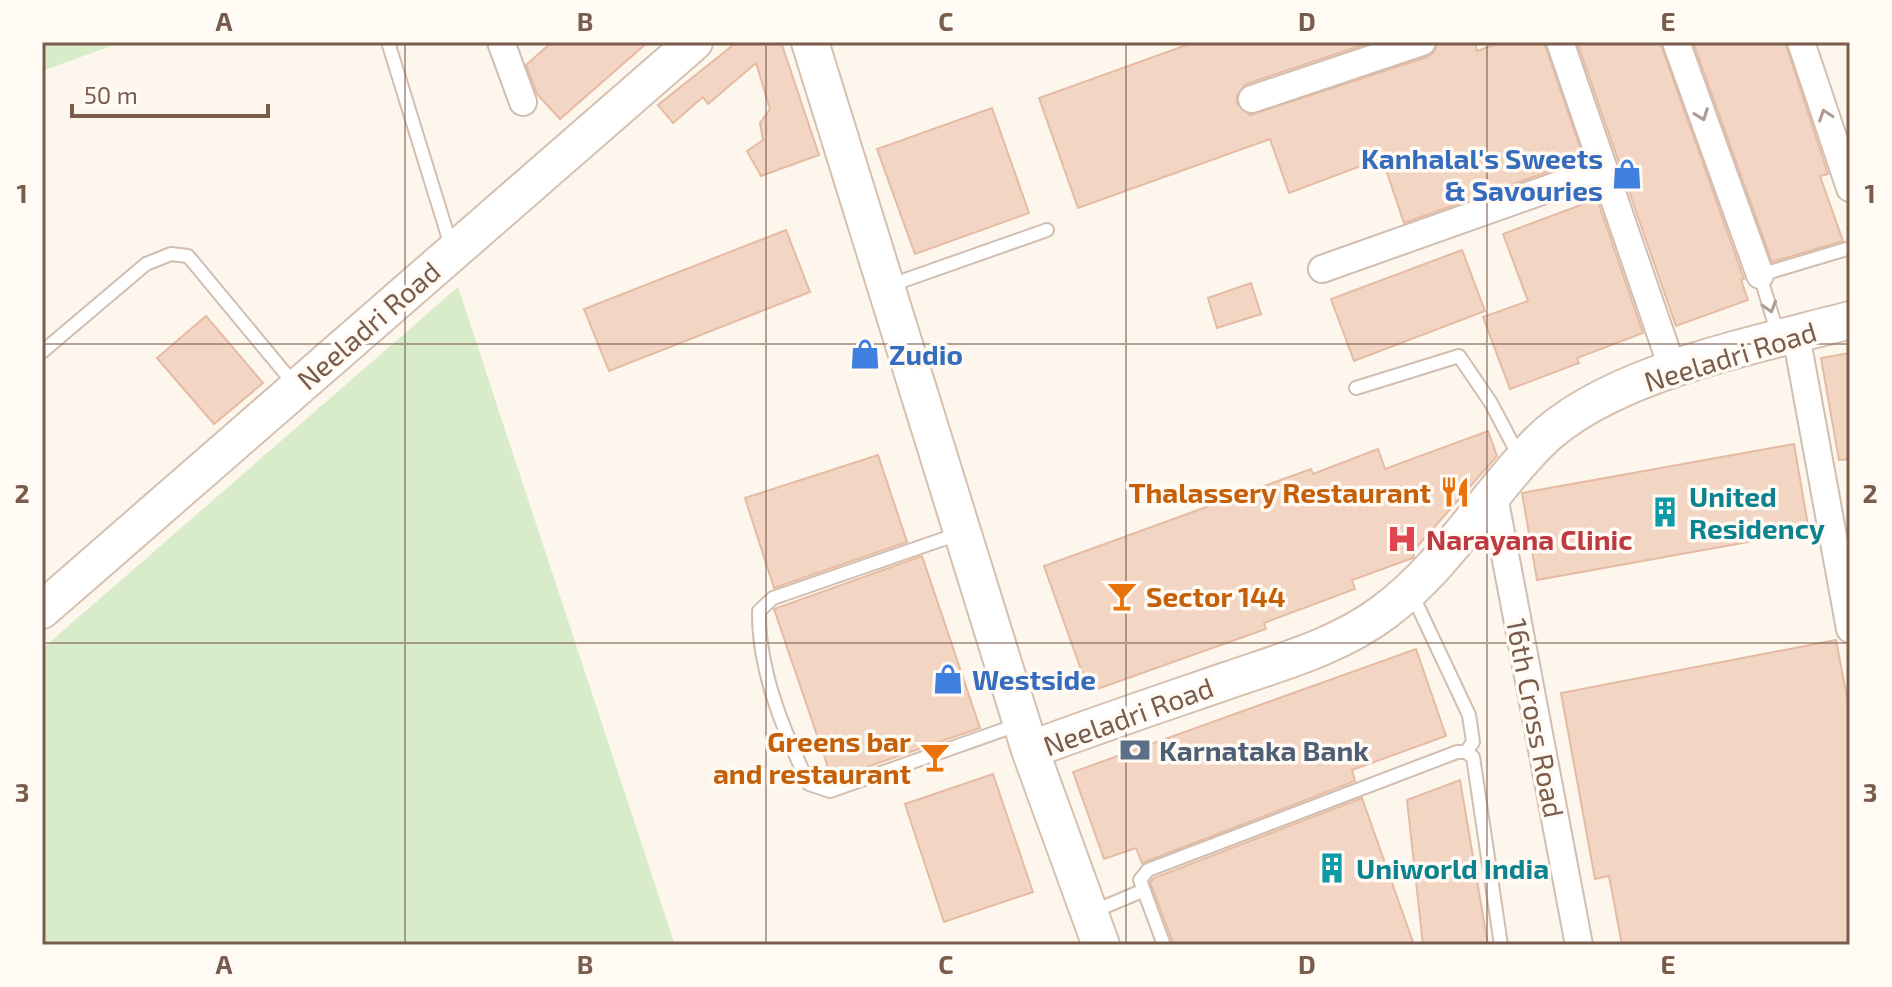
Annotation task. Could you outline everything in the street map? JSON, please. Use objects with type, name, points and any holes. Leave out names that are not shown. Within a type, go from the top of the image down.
[{"type":"main road","name":"Neeladri Road","points":[[42,610],[694,42]]},
{"type":"main road","name":"Neeladri Road","points":[[810,42],[1025,737],[1316,650],[1383,613],[1440,563],[1493,491],[1541,440],[1585,408],[1672,367],[1850,320]]},
{"type":"main road","points":[[1025,737],[1095,929]]},
{"type":"street","points":[[501,42],[523,102]]},
{"type":"street","points":[[1252,99],[1422,42]]},
{"type":"street","points":[[1560,42],[1672,367]]},
{"type":"street","points":[[1676,42],[1760,275]]},
{"type":"street","points":[[1801,42],[1850,188]]},
{"type":"street","points":[[1322,269],[1604,169]]},
{"type":"street","points":[[1788,337],[1850,629]]},
{"type":"street","name":"16th Cross Road","points":[[1493,491],[1579,945]]},
{"type":"lane","points":[[388,42],[452,251]]},
{"type":"lane","points":[[885,287],[1047,230]]},
{"type":"lane","points":[[1788,337],[1760,275],[1850,248]]},
{"type":"lane","points":[[42,352],[146,264],[171,254],[188,256],[297,387]]},
{"type":"lane","points":[[1356,388],[1459,356],[1491,403],[1522,461]]},
{"type":"lane","points":[[961,533],[773,598],[759,611],[763,660],[794,753],[809,784],[830,791],[1025,737]]},
{"type":"lane","points":[[1164,945],[1142,891],[1140,880],[1148,870],[1466,752],[1473,742],[1469,715],[1410,589]]},
{"type":"lane","points":[[1466,752],[1473,757],[1501,945]]},
{"type":"lane","points":[[1095,929],[1142,891]]},
{"type":"green space","points":[[42,42],[122,42],[42,71]]},
{"type":"green space","points":[[458,287],[675,945],[42,945],[42,649]]},
{"type":"building","points":[[552,42],[648,42],[560,119],[537,94],[526,65]]},
{"type":"building","points":[[737,42],[781,42],[819,155],[761,176],[747,151],[763,140],[760,123],[770,109],[756,63],[708,104],[703,97],[673,123],[658,105]]},
{"type":"building","points":[[1195,42],[1372,42],[1246,84],[1237,95],[1237,103],[1250,115],[1427,57],[1434,52],[1438,42],[1475,42],[1477,51],[1502,42],[1544,42],[1584,159],[1404,223],[1382,158],[1289,193],[1270,139],[1078,208],[1039,98]]},
{"type":"building","points":[[1577,42],[1660,42],[1744,279],[1741,280],[1748,300],[1676,326]]},
{"type":"building","points":[[1693,42],[1785,42],[1828,174],[1820,176],[1843,241],[1772,262]]},
{"type":"building","points":[[992,108],[1029,213],[915,254],[877,149]]},
{"type":"building","points":[[1597,199],[1643,333],[1577,358],[1579,363],[1510,389],[1483,317],[1528,301],[1503,234]]},
{"type":"building","points":[[786,230],[810,292],[609,371],[584,309]]},
{"type":"building","points":[[1462,250],[1485,311],[1354,361],[1331,299]]},
{"type":"building","points":[[1251,283],[1261,314],[1217,328],[1208,298]]},
{"type":"building","points":[[206,316],[263,383],[214,424],[157,358]]},
{"type":"building","points":[[1850,353],[1850,459],[1839,460],[1821,358]]},
{"type":"building","points":[[1488,431],[1497,456],[1415,549],[1413,558],[1352,580],[1355,589],[1264,623],[1266,629],[1089,692],[1044,566],[1311,469],[1313,474],[1378,449],[1385,469]]},
{"type":"building","name":"United Residency","points":[[1794,444],[1809,531],[1537,580],[1522,493]]},
{"type":"building","points":[[878,455],[907,542],[774,588],[745,498]]},
{"type":"building","points":[[922,556],[980,728],[832,779],[774,609]]},
{"type":"building","points":[[1836,640],[1850,713],[1850,945],[1622,945],[1609,876],[1595,879],[1561,693]]},
{"type":"building","points":[[1416,649],[1446,736],[1352,770],[1355,781],[1142,863],[1136,848],[1104,859],[1073,772]]},
{"type":"building","points":[[993,774],[1033,892],[944,922],[905,804]]},
{"type":"building","points":[[1460,780],[1488,945],[1423,945],[1407,800]]},
{"type":"building","name":"Uniworld India","points":[[1362,798],[1414,945],[1174,945],[1150,882],[1154,878]]},
{"type":"place","name":"Kanhalal's Sweets & Savouries","points":[[1627,174]]},
{"type":"place","name":"Zudio","points":[[865,354]]},
{"type":"place","name":"Thalassery Restaurant","points":[[1455,492]]},
{"type":"place","name":"United Residency","points":[[1665,512]]},
{"type":"place","name":"Narayana Clinic","points":[[1402,539]]},
{"type":"place","name":"Sector 144","points":[[1122,596]]},
{"type":"place","name":"Westside","points":[[948,679]]},
{"type":"place","name":"Karnataka Bank","points":[[1135,750]]},
{"type":"place","name":"Greens bar and restaurant","points":[[935,757]]},
{"type":"place","name":"Uniworld India","points":[[1332,868]]}]
